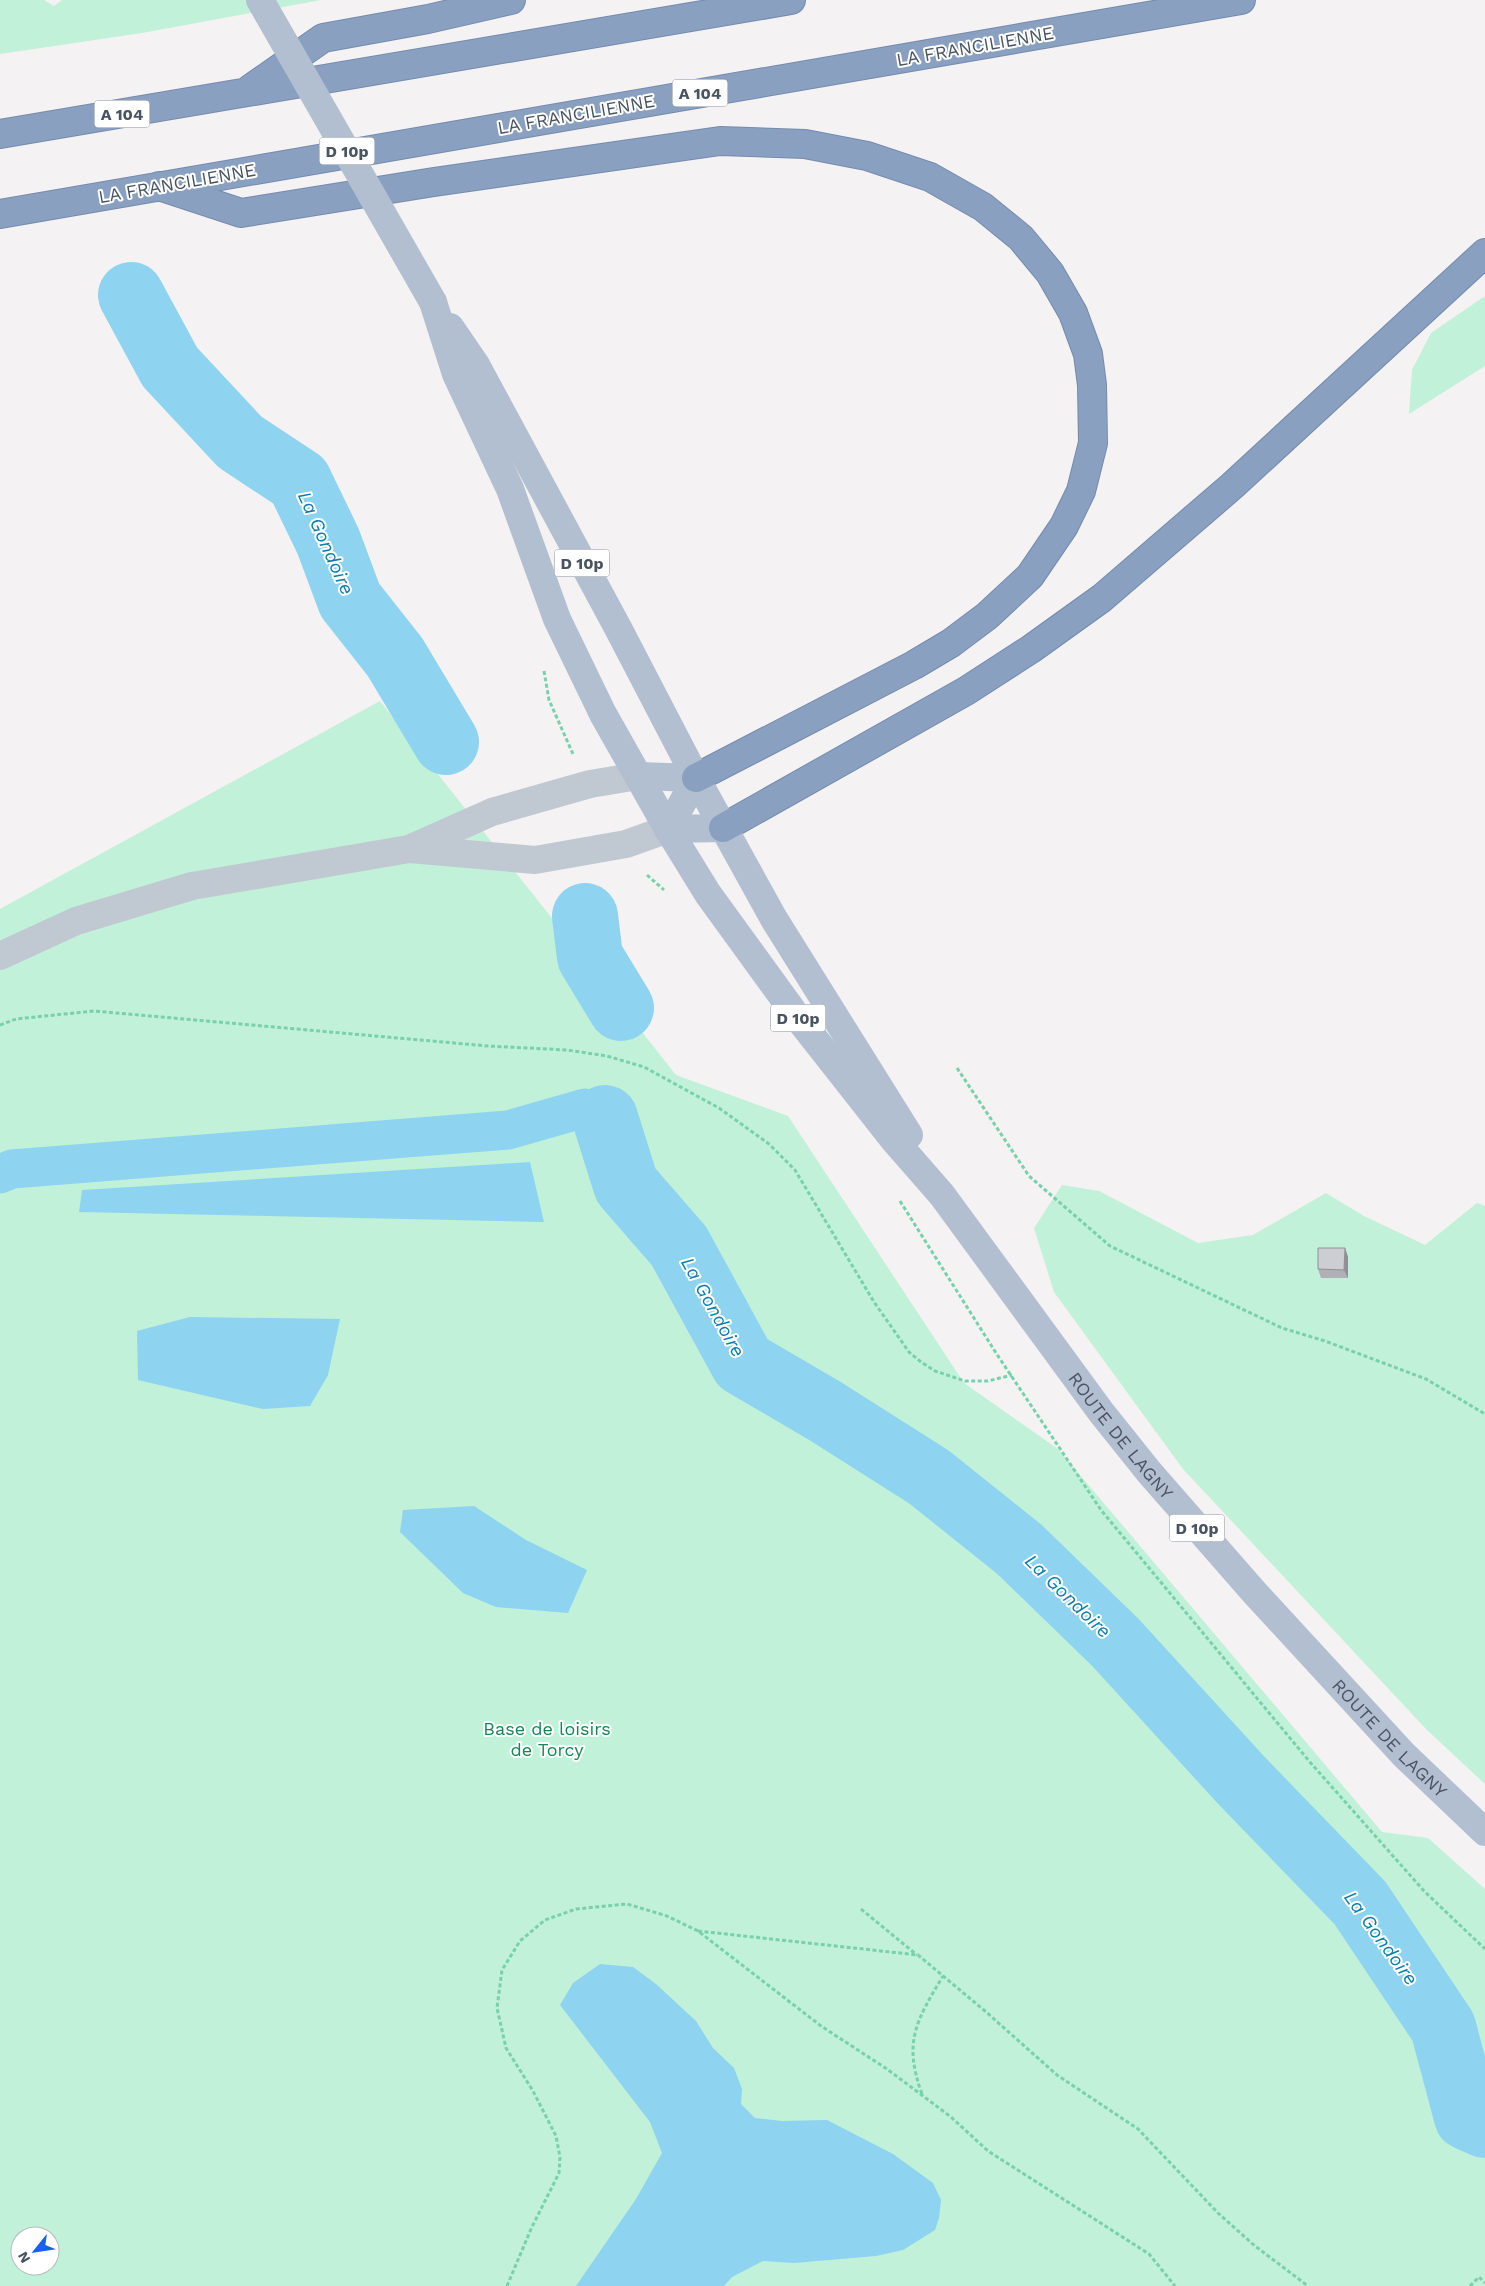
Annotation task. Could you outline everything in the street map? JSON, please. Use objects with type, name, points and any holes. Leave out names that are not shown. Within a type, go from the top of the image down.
[{"type":"highway","points":[[243,94],[323,38],[428,19],[510,0]]},
{"type":"highway","name":"A 104","points":[[0,134],[791,0]]},
{"type":"highway","name":"LA FRANCILIENNE","points":[[0,214],[1241,0]]},
{"type":"highway","points":[[159,186],[241,214],[434,182],[720,141],[805,144],[867,156],[930,178],[983,207],[1021,238],[1050,273],[1073,313],[1088,354],[1091,377],[1093,443],[1081,491],[1064,526],[1030,576],[987,616],[951,643],[914,665],[696,778]]},
{"type":"highway","points":[[723,828],[966,691],[1031,649],[1102,598],[1232,486],[1485,253]]},
{"type":"main road","name":"D 10p","points":[[260,0],[433,302],[476,365],[618,628],[696,778],[774,919],[903,1125],[942,1195]]},
{"type":"main road","name":"D 10p","points":[[433,302],[456,374],[510,489],[557,619],[603,714],[668,829],[708,894],[772,984],[894,1140],[942,1195]]},
{"type":"main road","points":[[638,776],[696,778],[668,829],[723,828]]},
{"type":"main road","name":"ROUTE DE LAGNY","points":[[942,1195],[1101,1412],[1149,1472],[1254,1592],[1404,1755],[1485,1832]]},
{"type":"lane","points":[[0,956],[76,921],[192,886],[409,849],[492,812],[590,784],[638,776]]},
{"type":"lane","points":[[409,849],[536,860],[626,844],[668,829]]},
{"type":"path","points":[[0,1025],[16,1018],[94,1010],[452,1043],[567,1050],[607,1056],[644,1067],[719,1108],[769,1144],[795,1170],[874,1302],[909,1352],[935,1371],[965,1381],[988,1381],[1012,1375],[1108,1518],[1309,1761],[1424,1891],[1485,1949]]},
{"type":"path","points":[[957,1068],[1029,1176],[1110,1246],[1282,1328],[1325,1341],[1426,1379],[1485,1414]]},
{"type":"path","points":[[507,2286],[531,2229],[559,2172],[560,2157],[556,2136],[533,2091],[506,2048],[496,2008],[502,1970],[520,1941],[545,1920],[576,1909],[627,1904],[667,1916],[698,1931],[821,2026],[887,2069],[922,2095],[951,2117],[988,2151],[1149,2254],[1175,2286]]},
{"type":"path","points":[[861,1909],[943,1976],[1057,2075],[1138,2129],[1218,2213],[1255,2246],[1308,2286]]},
{"type":"path","points":[[698,1931],[918,1955]]},
{"type":"path","points":[[922,2095],[914,2073],[912,2056],[915,2028],[943,1976]]},
{"type":"path","points":[[1470,2286],[1479,2277],[1485,2283]]},
{"type":"green space","points":[[0,0],[44,0],[54,6],[62,0],[321,0],[142,33],[0,54]]},
{"type":"green space","points":[[1485,296],[1485,366],[1409,414],[1412,370],[1431,333]]},
{"type":"green space","name":"Base de loisirs de Torcy","points":[[380,701],[676,1075],[788,1116],[964,1383],[1058,1449],[1382,1832],[1428,1838],[1485,1889],[1485,2286],[0,2286],[0,909]]},
{"type":"green space","points":[[1062,1185],[1099,1191],[1198,1243],[1253,1235],[1326,1193],[1364,1216],[1425,1245],[1477,1203],[1485,1206],[1485,1784],[1427,1730],[1183,1469],[1054,1292],[1034,1228]]},
{"type":"water","points":[[530,1162],[544,1222],[79,1212],[82,1190]]},
{"type":"water","points":[[190,1317],[340,1319],[328,1375],[310,1406],[263,1409],[138,1380],[137,1331]]},
{"type":"water","points":[[474,1506],[526,1540],[587,1570],[568,1613],[496,1607],[463,1593],[400,1532],[403,1510]]},
{"type":"water","points":[[600,1964],[633,1967],[656,1984],[696,2021],[713,2048],[734,2068],[742,2089],[741,2104],[755,2118],[782,2121],[827,2120],[893,2154],[933,2183],[941,2200],[939,2218],[935,2230],[903,2250],[876,2256],[794,2263],[763,2261],[732,2277],[724,2286],[576,2286],[636,2199],[662,2153],[650,2122],[560,2005],[573,1983]]},
{"type":"building","points":[[1318,1248],[1345,1248],[1344,1270],[1318,1269]]},
{"type":"waterway","name":"La Gondoire","points":[[131,295],[170,367],[240,442],[299,481],[328,541],[350,600],[395,657],[446,742]]},
{"type":"waterway","name":"La Gondoire","points":[[585,916],[590,957],[621,1008]]},
{"type":"waterway","points":[[0,1174],[12,1169],[508,1130],[585,1108],[605,1118]]},
{"type":"waterway","name":"La Gondoire","points":[[605,1118],[626,1185],[679,1246],[743,1363],[825,1411],[929,1477],[1019,1549],[1115,1642],[1241,1780],[1360,1903],[1443,2027],[1467,2117],[1485,2125]]}]
